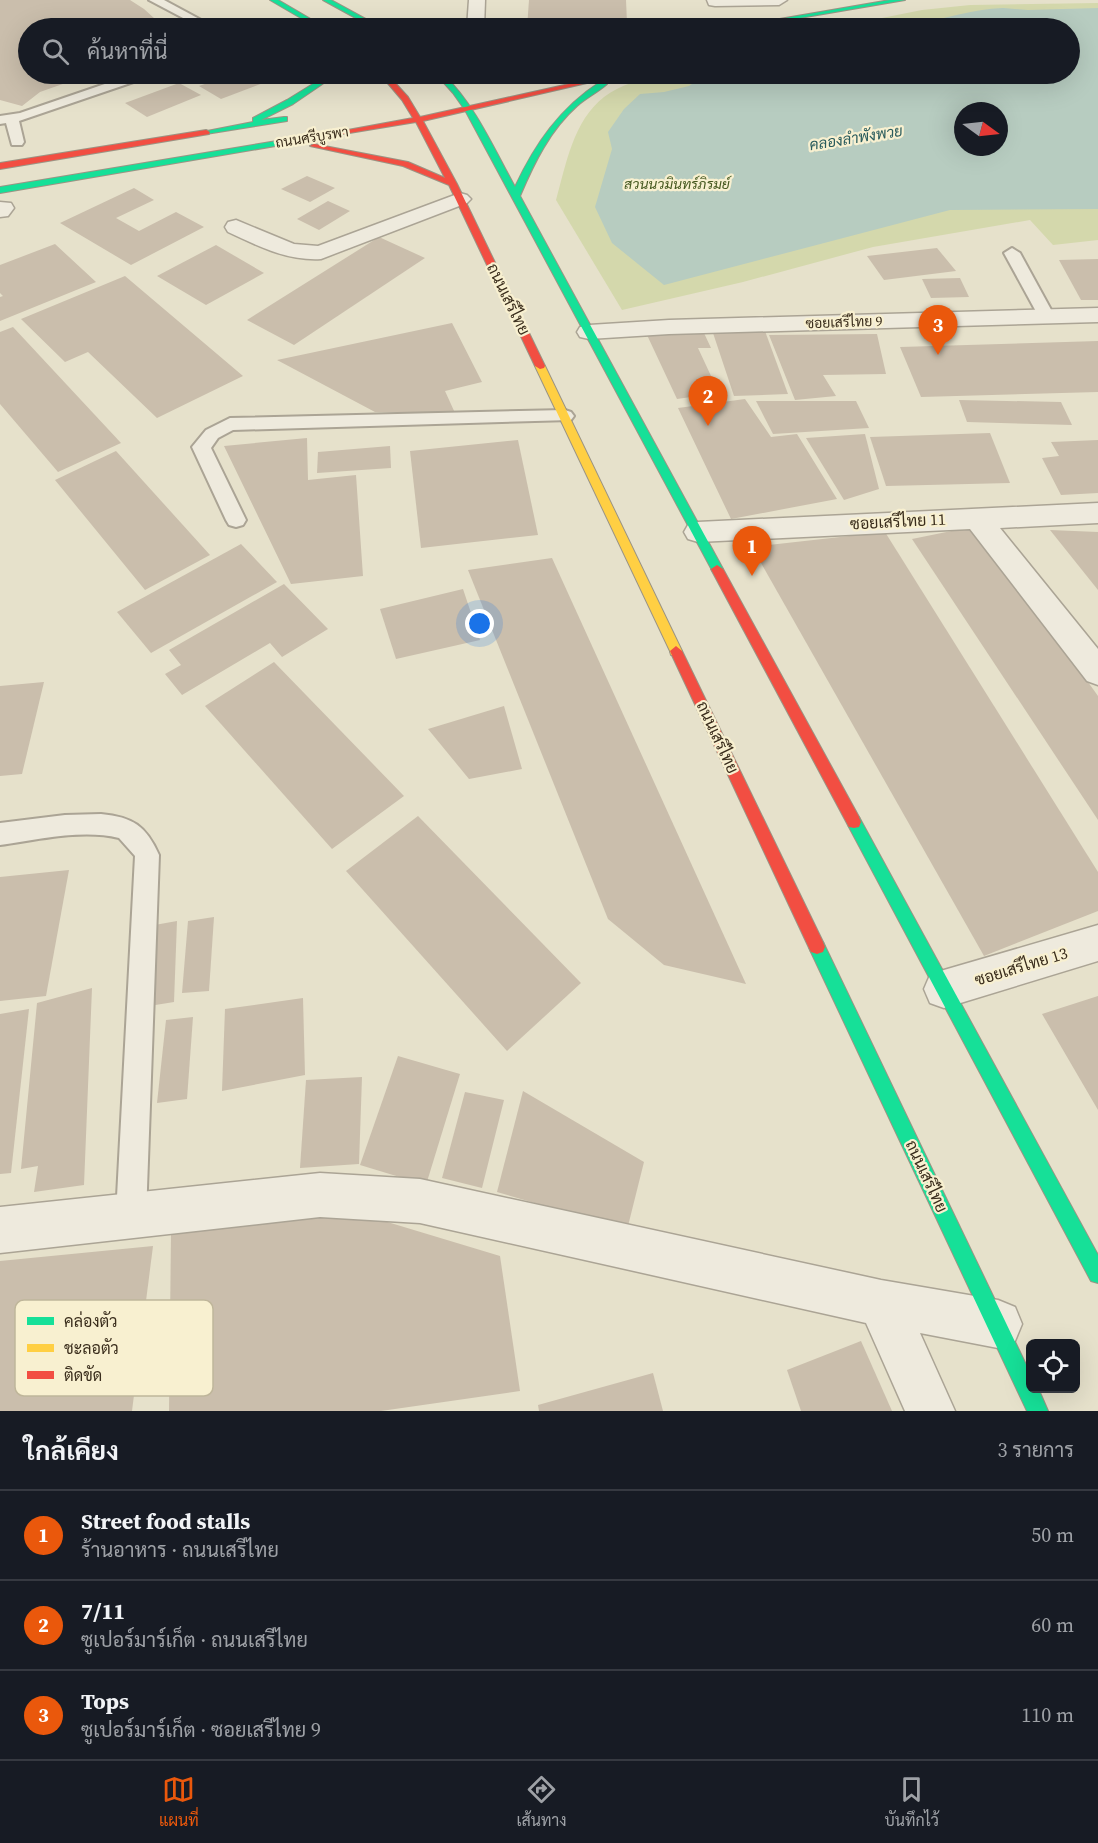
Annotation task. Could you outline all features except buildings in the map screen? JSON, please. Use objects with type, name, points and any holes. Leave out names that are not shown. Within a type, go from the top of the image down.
[{"type":"main road","points":[[273,0],[304,18]]},
{"type":"main road","points":[[326,0],[359,18]]},
{"type":"main road","points":[[792,18],[902,0]]},
{"type":"main road","points":[[815,18],[841,10]]},
{"type":"main road","points":[[247,125],[318,84]]},
{"type":"main road","name":"ถนนเสรีไทย","points":[[395,84],[413,99],[420,120],[565,416],[1038,1411]]},
{"type":"main road","points":[[455,84],[462,89],[469,110],[515,196],[1098,1274]]},
{"type":"main road","name":"ถนนศรีบูรพา","points":[[3,205],[180,159],[420,120],[580,84]]},
{"type":"main road","points":[[515,196],[530,159],[564,114],[580,98],[604,84]]},
{"type":"main road","points":[[437,94],[462,89]]},
{"type":"main road","points":[[387,104],[413,99]]},
{"type":"main road","name":"ถนนศรีบูรพา","points":[[0,166],[183,134],[298,117]]},
{"type":"main road","points":[[105,134],[183,134]]},
{"type":"main road","points":[[0,144],[35,140]]},
{"type":"main road","points":[[283,142],[346,151],[405,164],[457,192]]},
{"type":"main road","points":[[68,193],[144,175],[180,159]]},
{"type":"street","points":[[476,18],[477,0]]},
{"type":"street","points":[[720,18],[715,0],[779,0]]},
{"type":"street","points":[[236,227],[290,251],[309,254],[321,252],[457,192]]},
{"type":"street","name":"ซอยเสรีไทย 9","points":[[589,332],[669,327],[1098,315]]},
{"type":"street","name":"ซอยเสรีไทย 11","points":[[698,532],[1098,513]]},
{"type":"street","points":[[976,517],[1098,672]]},
{"type":"street","name":"ซอยเสรีไทย 13","points":[[944,989],[1098,943]]},
{"type":"street","points":[[0,1230],[320,1195],[420,1201],[882,1303],[998,1324]]},
{"type":"street","points":[[882,1303],[930,1411]]},
{"type":"lane","points":[[155,0],[190,18]]},
{"type":"lane","points":[[17,142],[6,119],[22,117],[116,84]]},
{"type":"lane","points":[[1012,253],[1047,317]]},
{"type":"lane","points":[[236,520],[201,447],[212,434],[230,424],[565,416]]},
{"type":"lane","points":[[0,834],[112,825],[127,830],[140,841],[147,855],[131,1216]]},
{"type":"green space","name":"สวนนวมินทร์ภิรมย์","points":[[1098,3],[1098,240],[1053,245],[1030,220],[873,247],[743,282],[622,310],[556,200],[567,158],[585,118],[604,97],[624,86],[629,84],[1080,84],[1080,18],[882,18],[922,10],[970,5]]},
{"type":"water","name":"สวนนวมินทร์ภิรมย์","points":[[1003,8],[1028,10],[1098,8],[1098,209],[950,210],[664,285],[612,243],[595,207],[612,149],[608,132],[624,109],[640,94],[664,92],[692,84],[1080,84],[1080,18],[942,18]]},
{"type":"traffic: fast","points":[[273,0],[304,18]]},
{"type":"traffic: fast","points":[[326,0],[359,18]]},
{"type":"traffic: fast","points":[[792,18],[902,0]]},
{"type":"traffic: fast","points":[[256,120],[318,84]]},
{"type":"traffic: fast","points":[[449,84],[469,110],[717,569]]},
{"type":"traffic: fast","points":[[515,196],[550,132],[573,106],[603,84]]},
{"type":"traffic: fast","points":[[206,132],[284,119]]},
{"type":"traffic: fast","points":[[0,190],[319,136]]},
{"type":"traffic: fast","points":[[854,822],[1098,1274]]},
{"type":"traffic: fast","points":[[817,947],[1038,1411]]},
{"type":"traffic: slow","points":[[540,366],[676,651]]},
{"type":"traffic: jam","points":[[392,84],[405,99],[431,140],[540,366]]},
{"type":"traffic: jam","points":[[319,136],[420,119],[577,84]]},
{"type":"traffic: jam","points":[[0,166],[206,132]]},
{"type":"traffic: jam","points":[[314,146],[405,164],[453,184]]},
{"type":"traffic: jam","points":[[717,569],[854,822]]},
{"type":"traffic: jam","points":[[676,651],[817,947]]},
{"type":"place","name":"Tops","points":[[938,355]]},
{"type":"place","name":"7/11","points":[[708,426]]},
{"type":"place","name":"Street food stalls","points":[[752,576]]},
{"type":"water label","name":"คลองลำพังพวย","points":[[856,138]]}]
